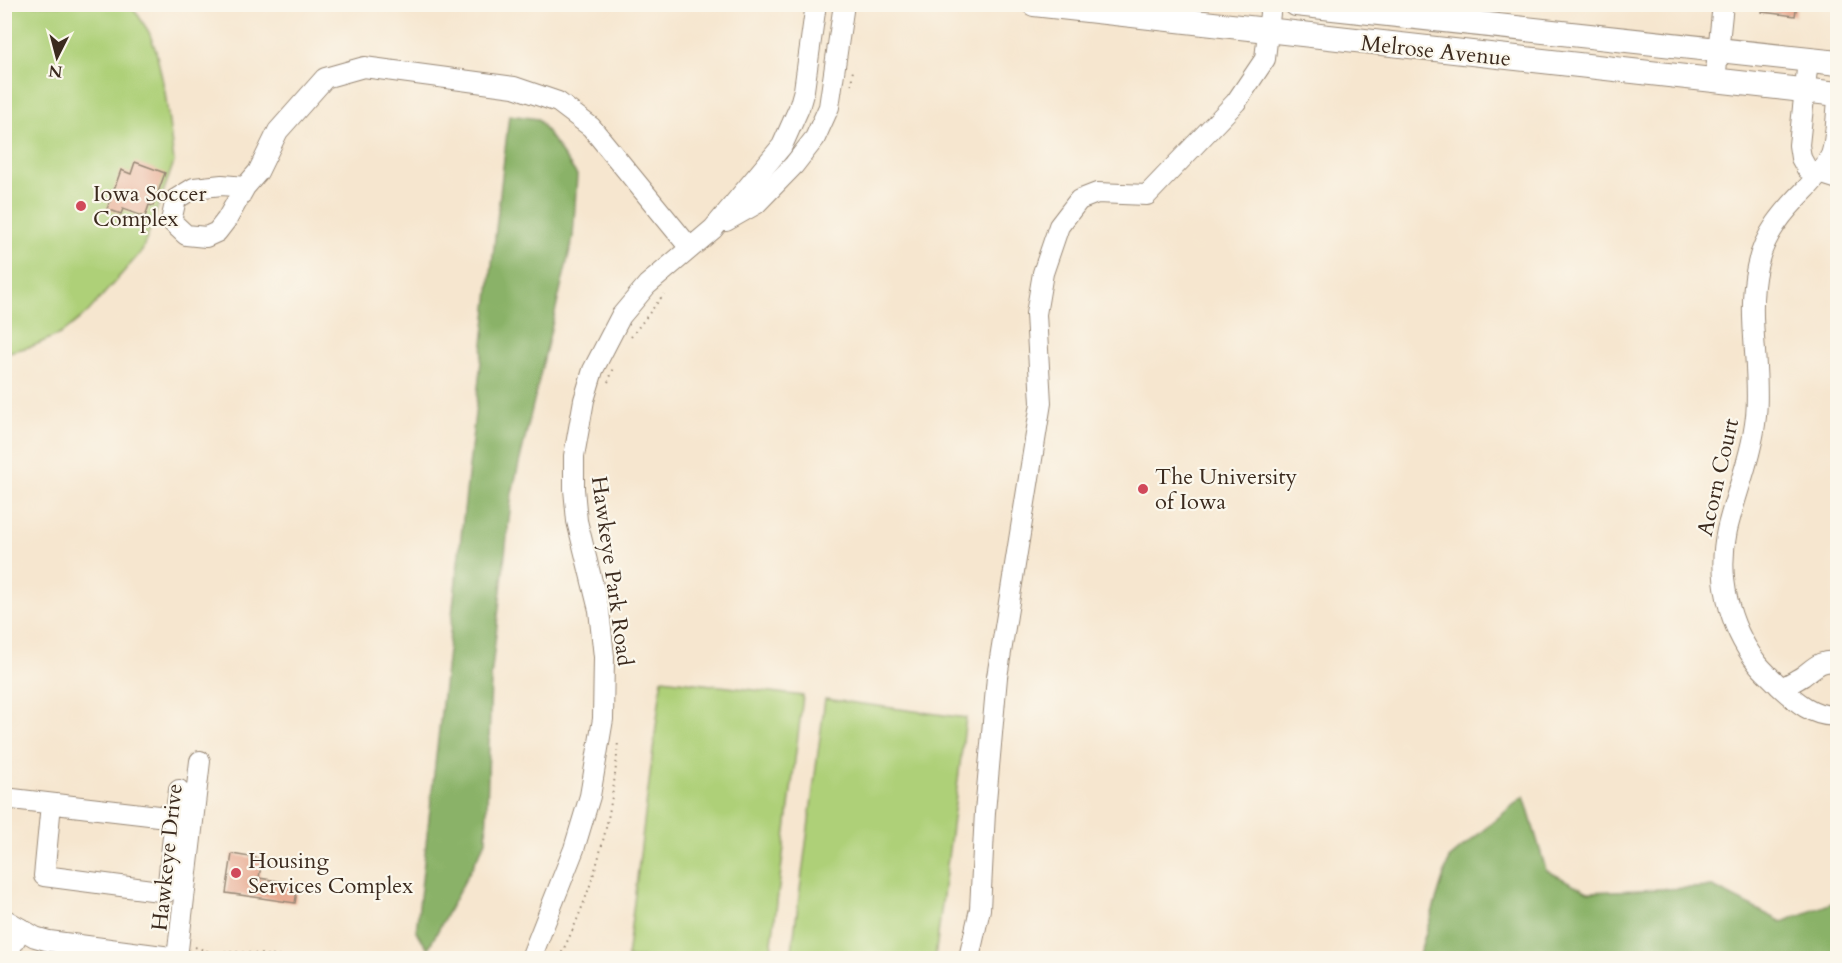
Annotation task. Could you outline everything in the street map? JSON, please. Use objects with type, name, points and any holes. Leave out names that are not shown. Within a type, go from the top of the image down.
[{"type":"main road","name":"Melrose Avenue","points":[[1034,4],[1838,94]]},
{"type":"main road","name":"Melrose Avenue","points":[[1296,4],[1838,63]]},
{"type":"street","name":"Hawkeye Park Road","points":[[713,229],[772,160],[792,126],[804,90],[816,4]]},
{"type":"street","name":"Hawkeye Park Road","points":[[531,958],[574,849],[590,796],[603,719],[604,657],[599,610],[577,521],[574,489],[574,456],[584,400],[593,370],[621,316],[647,285],[713,229],[756,204],[794,165],[815,138],[829,107],[844,4]]},
{"type":"street","points":[[969,958],[980,909],[985,812],[997,677],[1041,403],[1036,314],[1043,273],[1059,225],[1079,200],[1097,193],[1147,195],[1236,102],[1265,59],[1271,4]]},
{"type":"street","points":[[1714,81],[1723,4]]},
{"type":"street","points":[[1808,60],[1799,145],[1801,158],[1807,170],[1829,177]]},
{"type":"street","points":[[245,187],[258,172],[278,131],[325,78],[364,67],[514,87],[558,102],[591,127],[690,248]]},
{"type":"street","name":"Acorn Court","points":[[1838,101],[1829,177],[1774,225],[1764,243],[1757,266],[1754,303],[1758,387],[1756,416],[1752,445],[1728,529],[1724,552],[1725,592],[1739,632],[1758,663],[1782,688],[1805,706],[1826,716],[1838,715]]},
{"type":"street","points":[[1782,688],[1818,664],[1826,661],[1838,662]]},
{"type":"street","name":"Hawkeye Drive","points":[[178,958],[200,761]]},
{"type":"street","points":[[51,804],[44,876],[167,892],[179,790]]},
{"type":"street","points":[[4,798],[176,818]]},
{"type":"street","points":[[5,958],[13,924],[35,937],[69,945],[178,958]]},
{"type":"path","points":[[849,92],[853,71]]},
{"type":"path","points":[[628,341],[665,294]]},
{"type":"path","points":[[608,383],[615,366]]},
{"type":"path","points":[[559,958],[586,894],[605,835],[616,773],[618,738]]},
{"type":"green space","name":"Iowa Soccer Complex","points":[[5,5],[129,5],[149,32],[156,51],[165,92],[174,162],[142,251],[88,312],[62,333],[33,346],[5,353]]},
{"type":"green space","points":[[509,115],[538,119],[577,175],[573,237],[512,493],[491,678],[486,841],[428,949],[416,932]]},
{"type":"green space","points":[[662,679],[803,696],[770,958],[627,958]]},
{"type":"green space","points":[[825,699],[966,718],[935,958],[791,958]]},
{"type":"green space","points":[[1524,796],[1546,870],[1588,892],[1713,887],[1782,922],[1837,901],[1837,958],[1418,958],[1449,859]]},
{"type":"building","points":[[1763,4],[1797,4],[1795,16],[1762,12]]},
{"type":"building","points":[[135,162],[165,173],[153,206],[149,205],[145,217],[123,209],[121,214],[107,209],[121,170],[131,174]]},
{"type":"building","name":"Housing Services Complex","points":[[232,854],[262,859],[259,878],[298,884],[295,903],[226,893]]},
{"type":"place","name":"Iowa Soccer Complex","points":[[81,206]]},
{"type":"place","name":"The University of Iowa","points":[[1143,489]]},
{"type":"place","name":"Housing Services Complex","points":[[236,873]]}]
